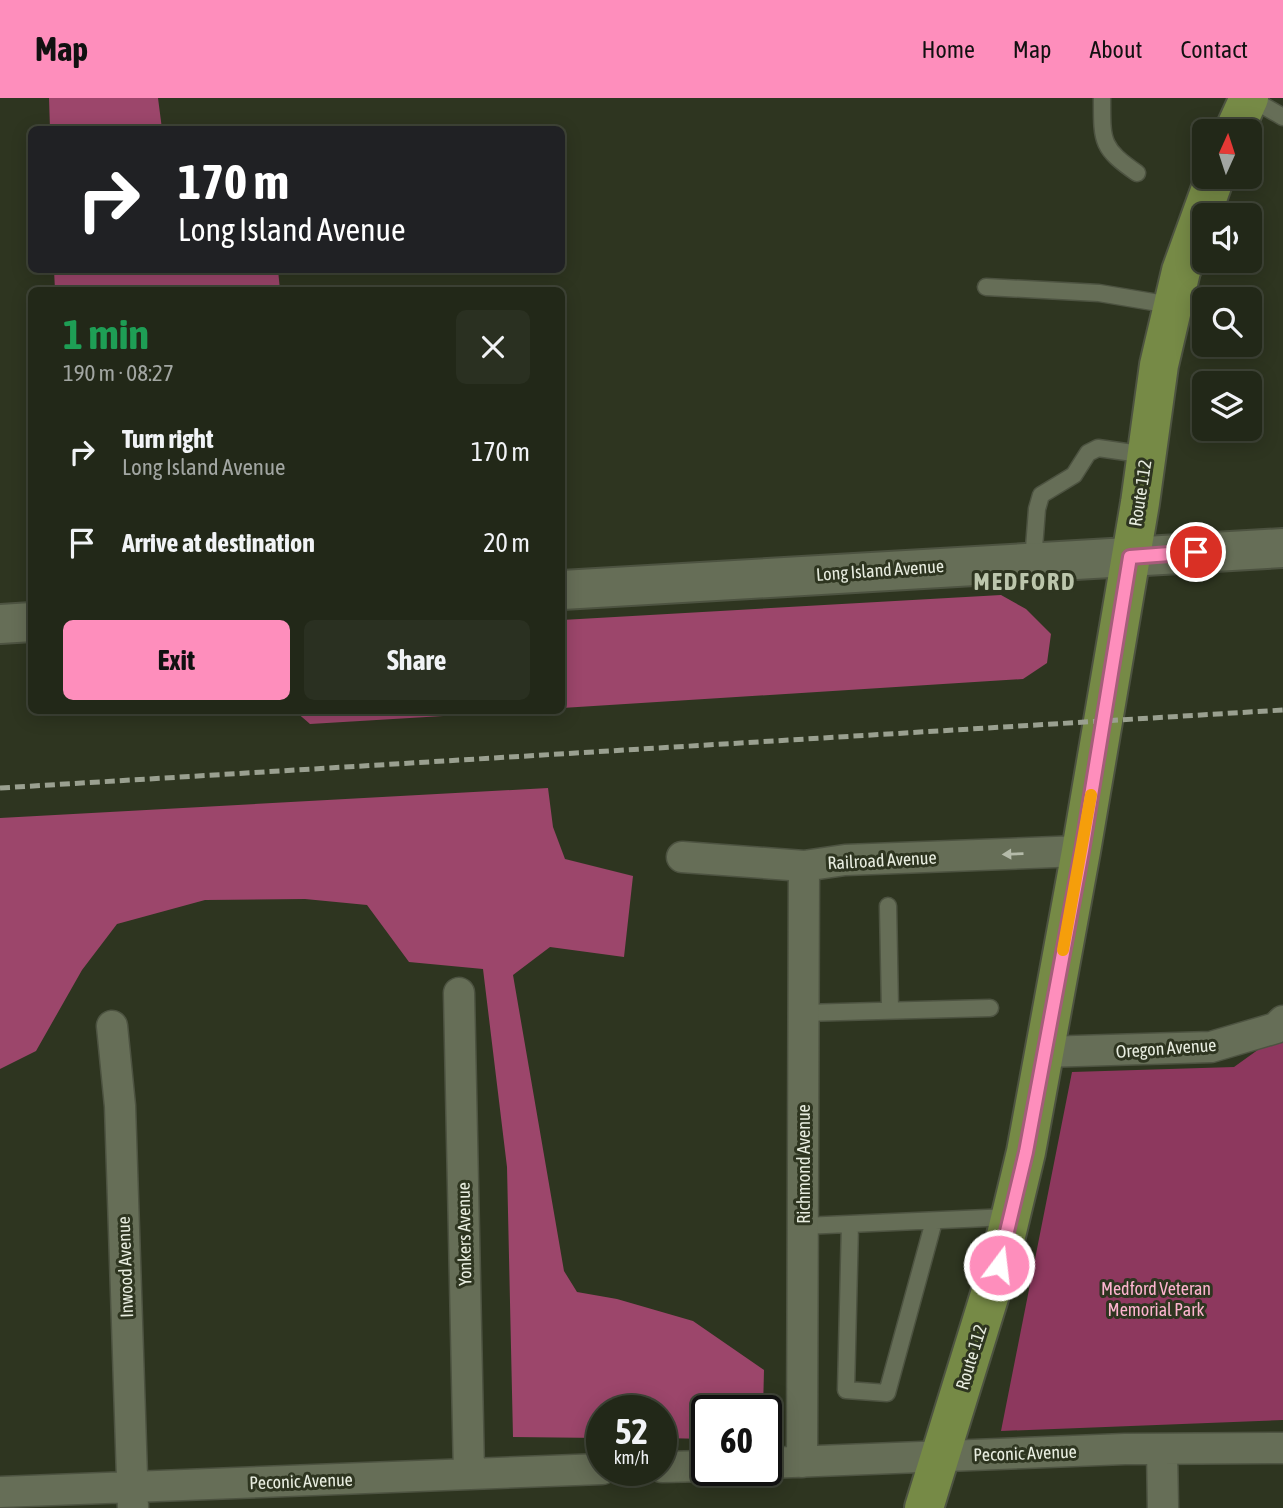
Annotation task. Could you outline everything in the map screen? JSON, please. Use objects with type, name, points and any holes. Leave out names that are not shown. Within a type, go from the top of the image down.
[{"type":"main road","points":[[1239,119],[1249,98]]},
{"type":"main road","name":"Route 112","points":[[923,1508],[1011,1217],[1082,851],[1171,304],[1211,189]]},
{"type":"street","name":"Long Island Avenue","points":[[565,590],[1283,548]]},
{"type":"street","points":[[0,624],[28,622]]},
{"type":"street","name":"Railroad Avenue","points":[[682,858],[804,866],[845,860],[1082,851]]},
{"type":"street","name":"Richmond Avenue","points":[[802,1462],[804,866]]},
{"type":"street","name":"Yonkers Avenue","points":[[459,993],[469,1474]]},
{"type":"street","name":"Oregon Avenue","points":[[1043,1052],[1211,1047],[1276,1028],[1283,1021]]},
{"type":"street","name":"Inwood Avenue","points":[[112,1026],[120,1106],[132,1498]]},
{"type":"street","name":"Peconic Avenue","points":[[782,1463],[940,1456],[1283,1448]]},
{"type":"street","points":[[1162,1450],[1163,1508]]},
{"type":"street","name":"Peconic Avenue","points":[[0,1492],[132,1498],[469,1474],[586,1470]]},
{"type":"lane","points":[[1102,98],[1105,145],[1111,154],[1138,173]]},
{"type":"lane","points":[[1249,98],[1283,117]]},
{"type":"lane","points":[[986,287],[1099,293],[1171,304]]},
{"type":"lane","points":[[1033,561],[1037,509],[1041,495],[1074,475],[1088,453],[1098,448],[1147,455]]},
{"type":"lane","points":[[888,906],[890,1009]]},
{"type":"lane","points":[[803,1013],[990,1008]]},
{"type":"lane","points":[[803,1226],[1011,1217]]},
{"type":"lane","points":[[850,1224],[846,1390],[887,1393],[934,1221]]},
{"type":"green space","name":"Medford Veteran Memorial Park","points":[[1283,1032],[1283,1420],[1001,1431],[1072,1072],[1234,1067]]},
{"type":"shaded area","points":[[49,98],[158,98],[162,126],[50,126]]},
{"type":"shaded area","points":[[54,273],[278,273],[280,287],[55,287]]},
{"type":"shaded area","points":[[1001,595],[1026,609],[1051,634],[1047,663],[1023,679],[565,708],[565,620]]},
{"type":"shaded area","points":[[298,714],[478,714],[310,724]]},
{"type":"shaded area","points":[[548,788],[553,827],[565,859],[633,876],[624,957],[550,947],[513,975],[564,1271],[577,1292],[617,1299],[693,1321],[764,1370],[763,1395],[691,1395],[691,1439],[677,1438],[677,1395],[586,1395],[586,1438],[513,1437],[507,1167],[483,969],[409,962],[367,905],[305,899],[205,900],[117,924],[82,970],[36,1051],[0,1069],[0,818]]},
{"type":"railway","points":[[0,788],[1283,710]]},
{"type":"slow traffic","points":[[1063,950],[1091,795]]},
{"type":"district","name":"MEDFORD","points":[[1025,581]]},
{"type":"route","points":[[999,1265],[1026,1152],[1082,851],[1130,557],[1196,552]]}]
